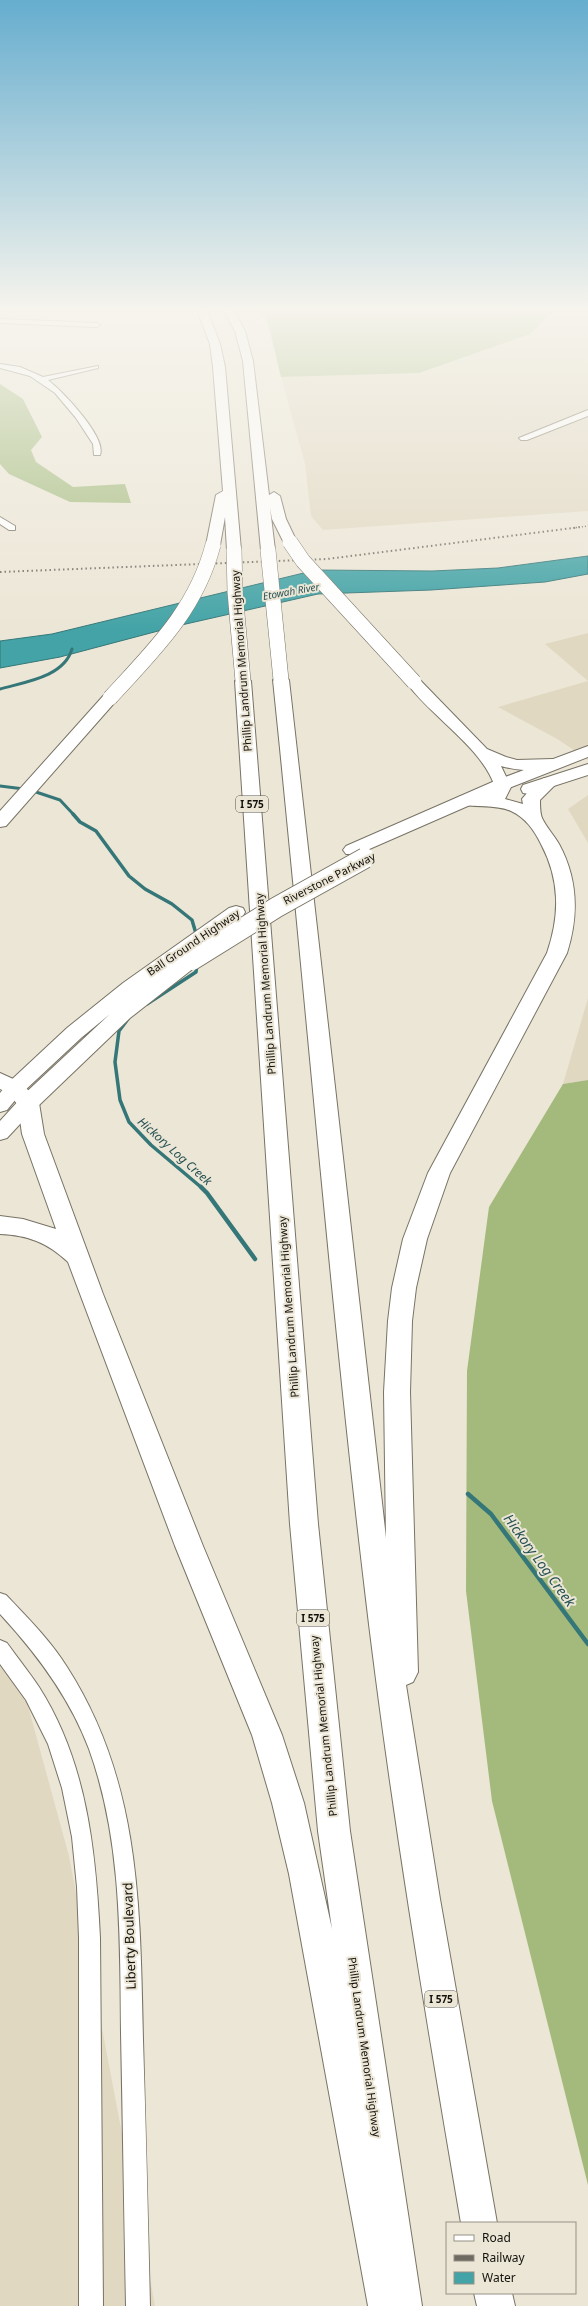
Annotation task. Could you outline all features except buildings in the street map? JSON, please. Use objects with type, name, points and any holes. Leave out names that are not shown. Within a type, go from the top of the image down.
[{"type":"main road","name":"Phillip Landrum Memorial Highway","points":[[223,415],[304,1524],[331,1807],[403,2306]]},
{"type":"main road","name":"I 575","points":[[255,415],[281,680],[306,899],[357,1392],[378,1575],[405,1775],[451,2063],[479,2222]]},
{"type":"main road","points":[[256,415],[276,508],[290,542],[303,561],[480,752],[504,784]]},
{"type":"main road","points":[[2,820],[193,602],[207,573],[214,545],[227,464]]},
{"type":"main road","points":[[495,802],[504,784],[588,751]]},
{"type":"main road","points":[[480,752],[497,761],[514,765],[553,764]]},
{"type":"main road","name":"Riverstone Parkway","points":[[359,854],[495,802],[588,769]]},
{"type":"main road","points":[[533,818],[531,799],[538,790],[550,782]]},
{"type":"main road","name":"Ball Ground Highway","points":[[14,1090],[123,1013],[192,951],[284,885],[359,854],[466,800],[504,784]]},
{"type":"main road","points":[[405,1775],[398,1392],[400,1321],[404,1288],[415,1239],[440,1173],[550,967],[562,941],[567,912],[565,880],[551,845],[533,818],[514,806],[495,802],[466,800]]},
{"type":"main road","points":[[0,1105],[14,1090]]},
{"type":"main road","points":[[0,1133],[14,1090]]},
{"type":"main road","points":[[14,1090],[33,1134],[189,1546],[267,1736],[288,1803],[305,1874],[387,2306]]},
{"type":"main road","points":[[0,1225],[35,1230],[53,1237],[66,1245],[80,1260]]},
{"type":"main road","points":[[493,2294],[496,2306]]},
{"type":"street","points":[[77,415],[97,444],[97,453]]},
{"type":"street","points":[[524,438],[584,415]]},
{"type":"street","points":[[0,520],[12,528]]},
{"type":"street","name":"Liberty Boulevard","points":[[0,1601],[35,1636],[50,1655],[73,1692],[102,1756],[119,1822],[127,1872],[130,1923],[138,2306]]},
{"type":"street","points":[[0,1649],[24,1678],[57,1740],[76,1801],[85,1853],[90,1928],[91,2306]]},
{"type":"shaded area","points":[[291,415],[588,415],[588,511],[323,530],[311,516],[305,464]]},
{"type":"shaded area","points":[[588,633],[588,681],[545,644]]},
{"type":"shaded area","points":[[588,681],[588,760],[559,740],[498,707]]},
{"type":"shaded area","points":[[588,795],[588,843],[568,809]]},
{"type":"shaded area","points":[[588,998],[588,1080],[563,1084]]},
{"type":"shaded area","points":[[0,1667],[25,1695],[69,1856],[155,2306],[0,2306]]},
{"type":"green space","points":[[0,415],[31,415],[42,437],[31,450],[36,462],[73,487],[125,484],[131,503],[70,502],[9,474],[0,464]]},
{"type":"green space","points":[[588,1080],[588,2185],[492,1801],[466,1591],[467,1371],[489,1207],[563,1084]]},
{"type":"water","name":"Etowah River","points":[[588,556],[588,574],[545,582],[431,590],[318,594],[177,626],[60,657],[0,668],[0,641],[52,634],[316,570],[432,571],[498,568]]},
{"type":"waterway","name":"Hickory Log Creek","points":[[0,689],[32,681],[52,672],[61,666],[68,658],[72,649]]},
{"type":"waterway","name":"Hickory Log Creek","points":[[0,786],[24,789]]},
{"type":"waterway","name":"Hickory Log Creek","points":[[33,791],[60,800],[74,815]]},
{"type":"waterway","name":"Hickory Log Creek","points":[[73,814],[80,822],[96,831],[129,876],[145,889],[172,904],[192,920],[197,937]]},
{"type":"waterway","name":"Hickory Log Creek","points":[[147,1004],[196,972],[197,963]]},
{"type":"waterway","name":"Hickory Log Creek","points":[[128,1019],[119,1031],[115,1062],[120,1100],[129,1122],[151,1145],[202,1188]]},
{"type":"waterway","name":"Hickory Log Creek","points":[[202,1188],[255,1259]]},
{"type":"waterway","name":"Hickory Log Creek","points":[[468,1494],[491,1514],[588,1644]]},
{"type":"railway","points":[[573,528],[588,526]]},
{"type":"railway","points":[[0,572],[327,559],[581,527]]}]
